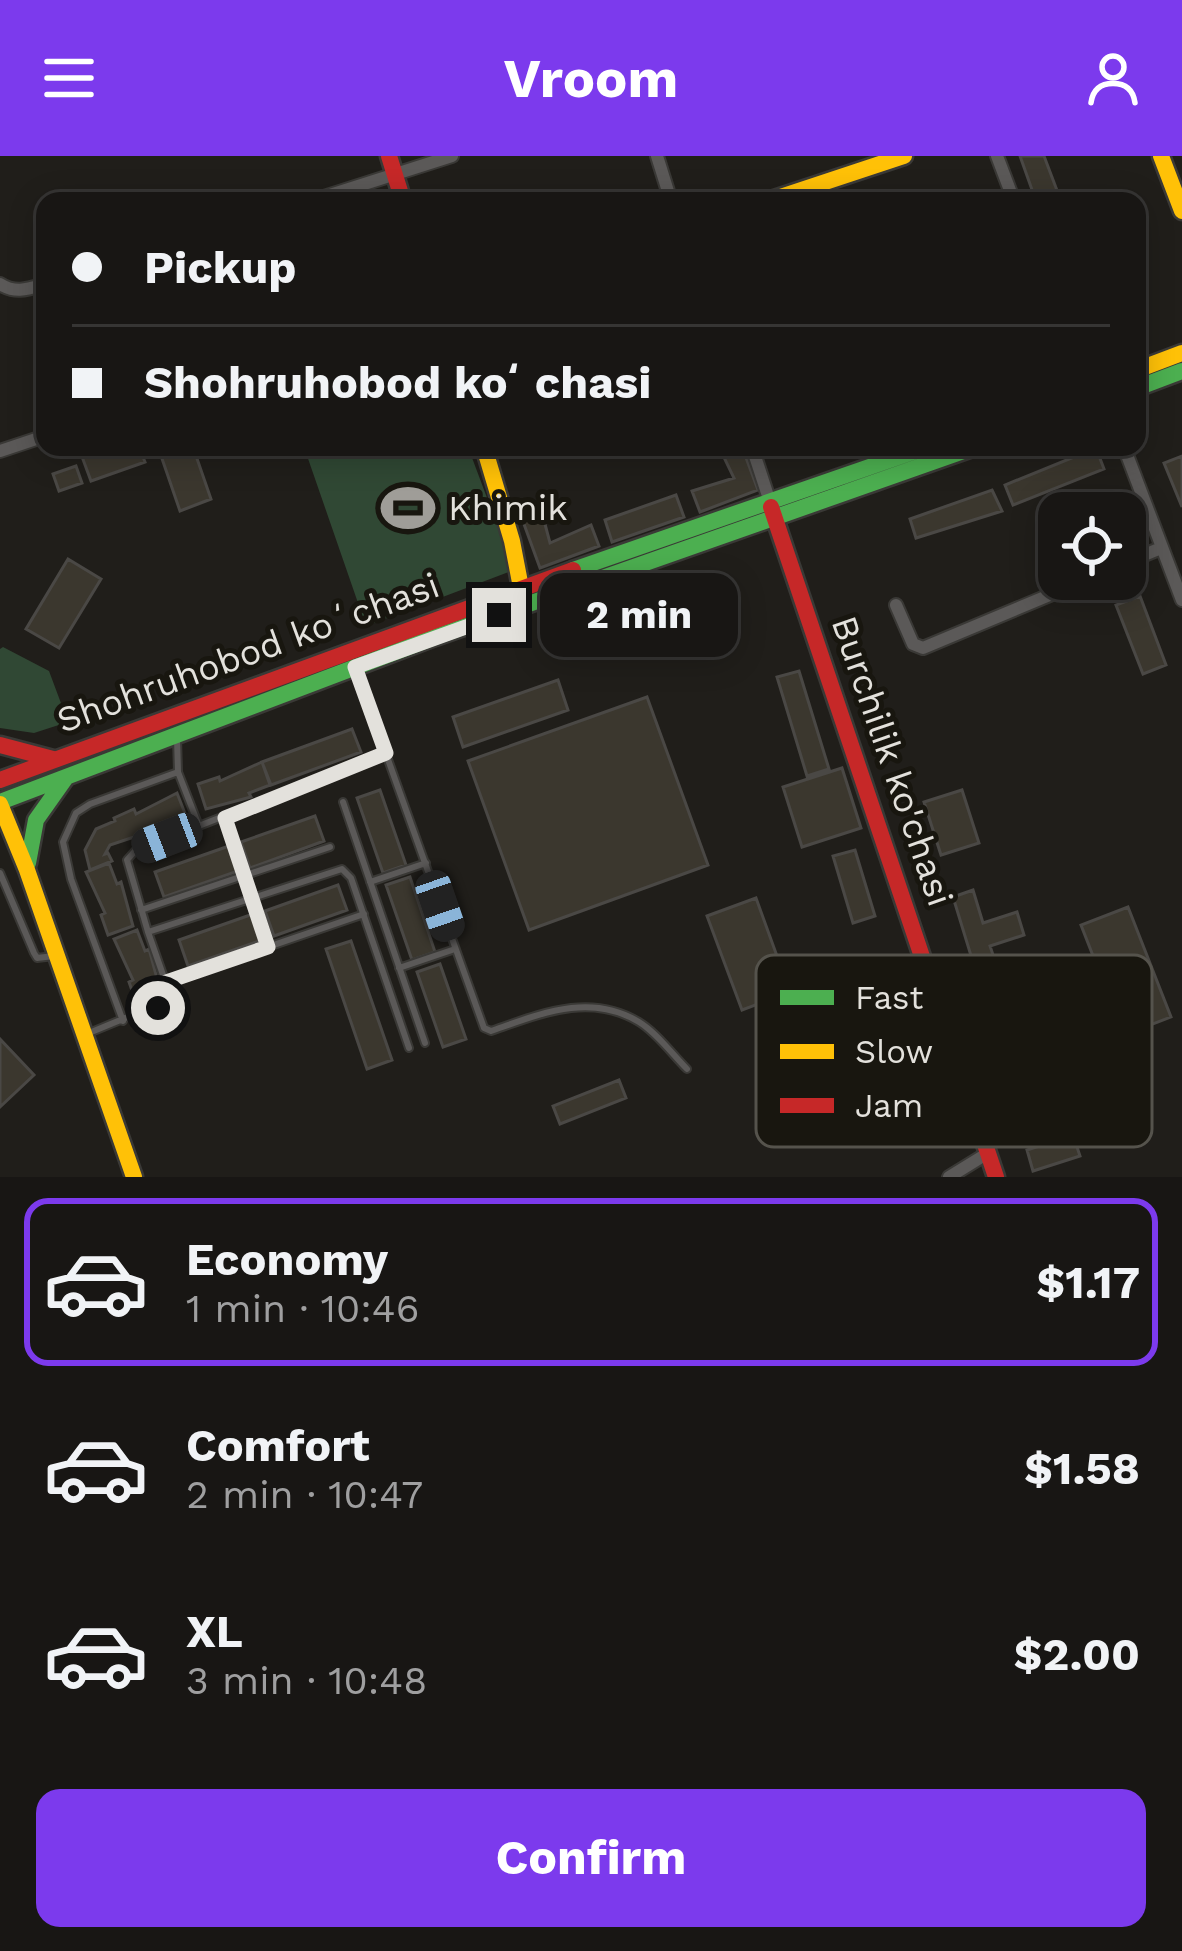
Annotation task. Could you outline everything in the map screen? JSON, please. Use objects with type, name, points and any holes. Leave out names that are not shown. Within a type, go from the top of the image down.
[{"type":"main road","points":[[795,192],[904,156]]},
{"type":"main road","points":[[1161,156],[1182,211]]},
{"type":"main road","points":[[1146,367],[1182,353]]},
{"type":"main road","points":[[1146,385],[1182,371]]},
{"type":"main road","points":[[487,456],[523,597]]},
{"type":"main road","name":"Shohruhobod koʻchasi","points":[[773,511],[905,456]]},
{"type":"main road","name":"Shohruhobod koʻchasi","points":[[0,780],[773,511],[947,456]]},
{"type":"main road","name":"Burchilik ko'chasi","points":[[773,511],[922,955]]},
{"type":"main road","name":"Shohruhobod koʻchasi","points":[[0,803],[523,597]]},
{"type":"main road","points":[[0,745],[54,759]]},
{"type":"main road","points":[[27,870],[36,820],[68,775]]},
{"type":"main road","points":[[0,803],[134,1177]]},
{"type":"main road","points":[[0,848],[27,870]]},
{"type":"main road","name":"Burchilik ko'chasi","points":[[986,1147],[996,1177]]},
{"type":"street","points":[[330,192],[392,165],[452,156]]},
{"type":"street","points":[[657,156],[668,192]]},
{"type":"street","points":[[997,156],[1011,192]]},
{"type":"street","points":[[0,284],[10,290],[36,287]]},
{"type":"street","points":[[0,451],[36,439]]},
{"type":"street","points":[[755,456],[773,511]]},
{"type":"street","points":[[1127,456],[1182,600]]},
{"type":"street","points":[[1146,554],[1161,548]]},
{"type":"street","points":[[896,605],[913,644],[923,649],[1038,600]]},
{"type":"street","points":[[949,1177],[988,1153]]},
{"type":"lane","points":[[355,667],[484,1028],[491,1031],[562,1007],[612,1010],[641,1023],[688,1069]]},
{"type":"lane","points":[[177,733],[178,772],[200,826]]},
{"type":"lane","points":[[86,1035],[158,1008],[169,992],[127,860],[135,851],[386,753]]},
{"type":"lane","points":[[122,1021],[71,879],[63,842],[76,813],[90,804],[178,772]]},
{"type":"lane","points":[[343,802],[425,1043]]},
{"type":"lane","points":[[225,818],[268,947]]},
{"type":"lane","points":[[141,910],[330,847]]},
{"type":"lane","points":[[370,882],[426,863]]},
{"type":"lane","points":[[148,932],[342,869],[351,878],[409,1048]]},
{"type":"lane","points":[[0,873],[37,958],[57,955]]},
{"type":"lane","points":[[166,982],[364,914]]},
{"type":"lane","points":[[399,968],[455,949]]},
{"type":"green space","name":"Khimik","points":[[307,456],[471,456],[514,570],[366,626]]},
{"type":"green space","points":[[3,647],[49,671],[68,722],[34,733],[0,728]]},
{"type":"building","points":[[1020,156],[1044,156],[1058,192],[1033,192]]},
{"type":"building","points":[[82,456],[143,456],[145,462],[91,481]]},
{"type":"building","points":[[161,456],[196,456],[211,499],[180,511]]},
{"type":"building","points":[[723,456],[745,456],[758,490],[700,512],[692,491],[734,478]]},
{"type":"building","points":[[1076,456],[1099,456],[1104,469],[1013,505],[1005,485]]},
{"type":"building","points":[[1182,456],[1182,507],[1164,463]]},
{"type":"building","points":[[76,466],[82,483],[59,491],[53,474]]},
{"type":"building","points":[[992,490],[1002,511],[916,538],[910,519]]},
{"type":"building","points":[[676,495],[684,517],[612,542],[605,520]]},
{"type":"building","points":[[541,509],[550,543],[591,525],[599,546],[540,568],[521,516]]},
{"type":"building","points":[[68,559],[101,579],[59,648],[26,629]]},
{"type":"building","points":[[1142,600],[1166,665],[1143,674],[1116,605]]},
{"type":"building","points":[[799,671],[829,769],[807,776],[777,677]]},
{"type":"building","points":[[558,680],[568,710],[463,747],[453,717]]},
{"type":"building","points":[[647,697],[708,865],[529,930],[468,761]]},
{"type":"building","points":[[352,729],[361,752],[271,785],[262,762]]},
{"type":"building","points":[[262,762],[270,785],[249,793],[251,797],[206,809],[198,784],[219,777],[220,781]]},
{"type":"building","points":[[842,768],[861,828],[802,847],[783,787]]},
{"type":"building","points":[[380,790],[406,865],[383,873],[357,798]]},
{"type":"building","points":[[962,790],[979,843],[941,855],[924,802]]},
{"type":"building","points":[[177,793],[186,816],[144,838],[143,834],[110,845],[105,854],[112,861],[90,870],[85,850],[96,829]]},
{"type":"building","points":[[315,816],[324,841],[250,868],[241,842]]},
{"type":"building","points":[[229,846],[238,871],[164,897],[155,872]]},
{"type":"building","points":[[855,850],[875,916],[853,923],[833,856]]},
{"type":"building","points":[[109,863],[117,884],[121,882],[133,926],[108,935],[101,915],[105,913],[86,872]]},
{"type":"building","points":[[410,877],[435,952],[412,960],[386,885]]},
{"type":"building","points":[[338,885],[347,910],[274,936],[265,911]]},
{"type":"building","points":[[973,890],[983,923],[1017,912],[1024,935],[990,946],[993,955],[971,955],[953,897]]},
{"type":"building","points":[[756,898],[777,955],[756,955],[756,1005],[742,1010],[707,916]]},
{"type":"building","points":[[1128,907],[1147,955],[1093,955],[1081,925]]},
{"type":"building","points":[[253,914],[262,940],[188,966],[179,940]]},
{"type":"building","points":[[137,930],[145,951],[149,949],[161,993],[136,1002],[129,982],[133,980],[114,939]]},
{"type":"building","points":[[351,941],[392,1060],[367,1069],[326,949]]},
{"type":"building","points":[[440,964],[466,1039],[443,1047],[417,972]]},
{"type":"building","points":[[1152,968],[1171,1017],[1152,1024]]},
{"type":"building","points":[[0,1039],[34,1075],[0,1107]]},
{"type":"building","points":[[619,1080],[626,1098],[560,1124],[553,1106]]},
{"type":"building","points":[[1077,1147],[1080,1156],[1033,1171],[1027,1150]]},
{"type":"traffic: fast","points":[[1146,385],[1182,371]]},
{"type":"traffic: fast","points":[[573,570],[901,456]]},
{"type":"traffic: fast","points":[[0,802],[435,637],[949,456]]},
{"type":"traffic: fast","points":[[28,863],[36,820],[65,779]]},
{"type":"traffic: slow","points":[[795,192],[904,156]]},
{"type":"traffic: slow","points":[[1161,156],[1182,211]]},
{"type":"traffic: slow","points":[[1146,367],[1182,353]]},
{"type":"traffic: slow","points":[[487,456],[523,598]]},
{"type":"traffic: slow","points":[[0,804],[134,1177]]},
{"type":"traffic: jam","points":[[389,156],[400,192]]},
{"type":"traffic: jam","points":[[771,507],[921,955]]},
{"type":"traffic: jam","points":[[0,780],[573,570]]},
{"type":"traffic: jam","points":[[0,745],[53,759]]},
{"type":"traffic: jam","points":[[986,1147],[996,1177]]},
{"type":"place","name":"Khimik","points":[[408,508]]},
{"type":"route","points":[[158,1008],[169,992],[166,982],[268,947],[225,818],[386,753],[355,667],[499,615]]}]
